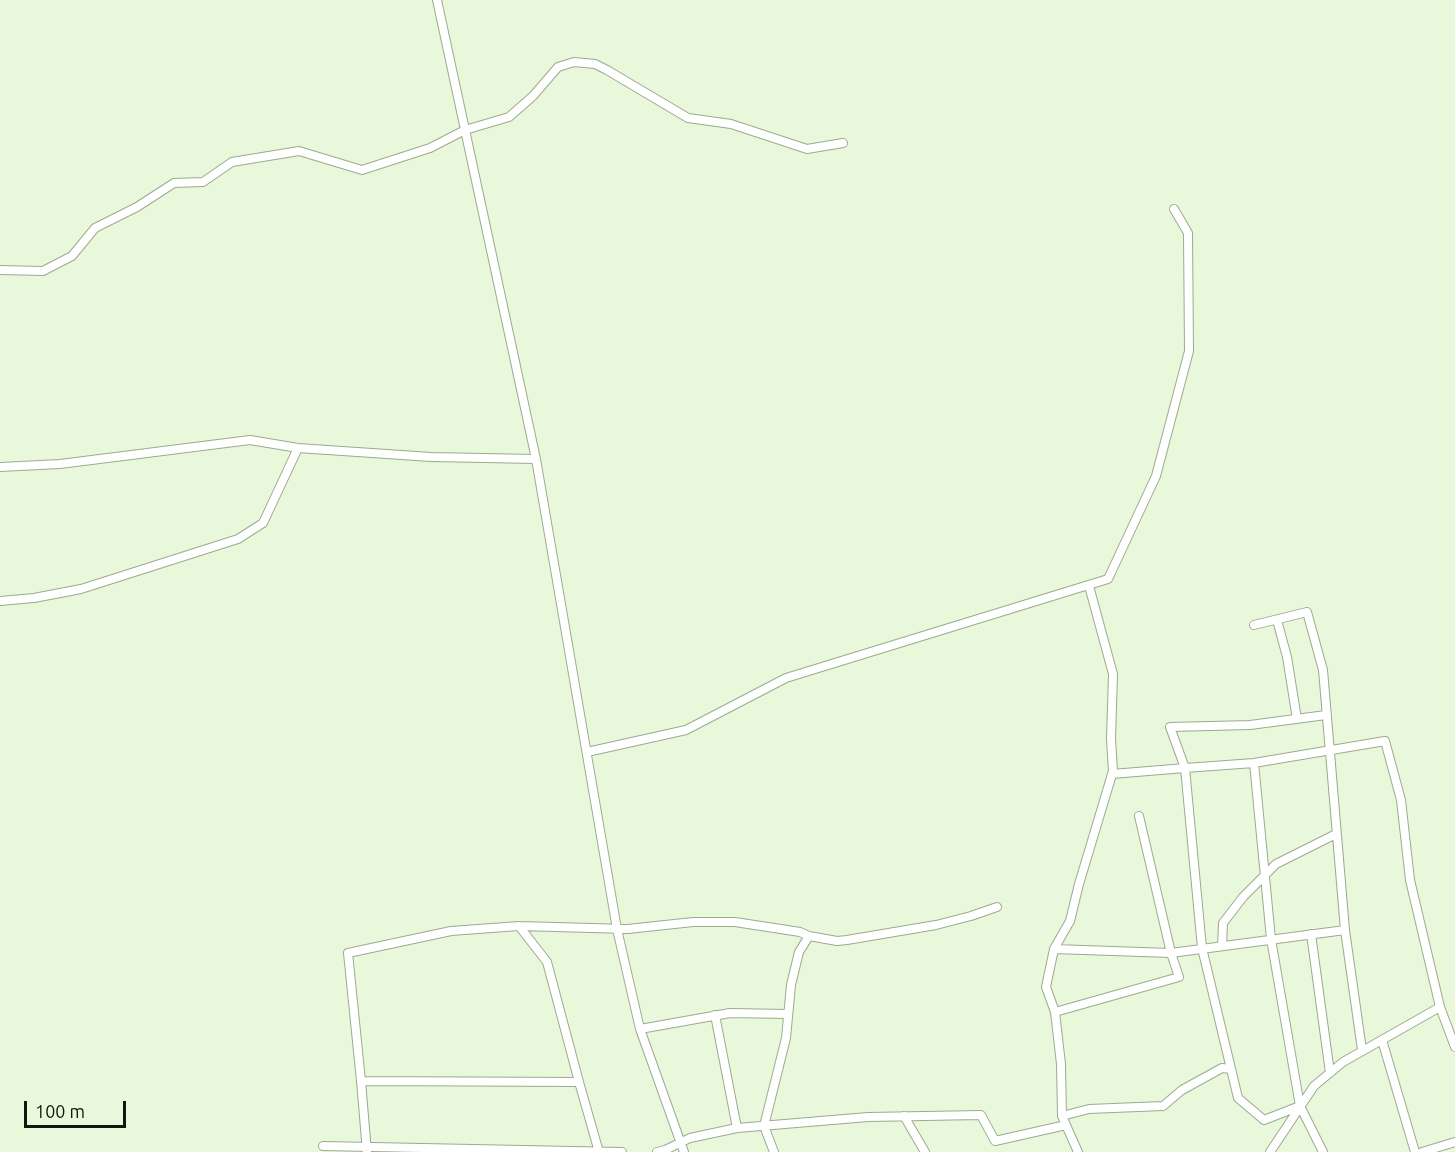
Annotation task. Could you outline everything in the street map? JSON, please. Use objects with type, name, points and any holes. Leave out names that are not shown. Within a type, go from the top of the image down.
[{"type":"street","points":[[437,0],[536,459],[617,929],[640,1029],[684,1152]]},
{"type":"street","points":[[0,270],[42,271],[72,256],[95,228],[137,207],[174,183],[203,182],[232,162],[299,151],[362,170],[430,148],[465,130],[509,117],[533,96],[558,67],[574,62],[595,64],[688,118],[731,124],[807,149],[843,144]]},
{"type":"street","points":[[587,752],[686,730],[786,678],[1108,579],[1156,476],[1189,351],[1188,233],[1174,209]]},
{"type":"street","points":[[0,467],[60,464],[250,440],[298,448],[431,457],[536,459]]},
{"type":"street","points":[[0,601],[34,598],[81,589],[238,539],[263,523],[298,448]]},
{"type":"street","points":[[1078,1152],[1062,1116],[1061,1064],[1055,1012],[1046,987],[1054,949],[1070,921],[1078,884],[1112,774],[1113,674],[1089,586]]},
{"type":"street","points":[[1254,625],[1307,612],[1323,670],[1345,930],[1362,1050]]},
{"type":"street","points":[[1277,620],[1287,657],[1297,719]]},
{"type":"street","points":[[1300,1106],[1264,1120],[1238,1098],[1202,948],[1185,768],[1170,727],[1250,724],[1326,716]]},
{"type":"street","points":[[1112,774],[1254,763],[1385,741],[1401,800],[1410,880],[1440,1007],[1455,1047]]},
{"type":"street","points":[[1254,763],[1271,939],[1300,1106],[1323,1152]]},
{"type":"street","points":[[1055,1012],[1179,977],[1139,816]]},
{"type":"street","points":[[1222,946],[1223,923],[1242,897],[1276,864],[1336,834]]},
{"type":"street","points":[[367,1150],[348,953],[451,931],[519,926],[628,929],[693,922],[735,922],[800,932],[837,941],[936,925],[997,907]]},
{"type":"street","points":[[519,926],[547,962],[599,1152]]},
{"type":"street","points":[[1054,949],[1172,953],[1345,930]]},
{"type":"street","points":[[1311,934],[1330,1073]]},
{"type":"street","points":[[774,1152],[764,1126],[786,1038],[791,985],[799,952],[809,936]]},
{"type":"street","points":[[1270,1152],[1314,1086],[1362,1050],[1440,1007]]},
{"type":"street","points":[[640,1029],[730,1013],[788,1014]]},
{"type":"street","points":[[715,1016],[737,1128]]},
{"type":"street","points":[[1382,1040],[1415,1152]]},
{"type":"street","points":[[1062,1116],[1089,1108],[1163,1106],[1182,1090],[1222,1068],[1231,1069]]},
{"type":"street","points":[[361,1081],[579,1082]]},
{"type":"street","points":[[657,1152],[681,1141],[737,1128],[868,1117],[981,1115],[995,1141],[1066,1125]]},
{"type":"street","points":[[904,1116],[925,1152]]},
{"type":"street","points":[[1422,1152],[1455,1143]]},
{"type":"street","points":[[323,1146],[367,1150],[622,1152]]}]
